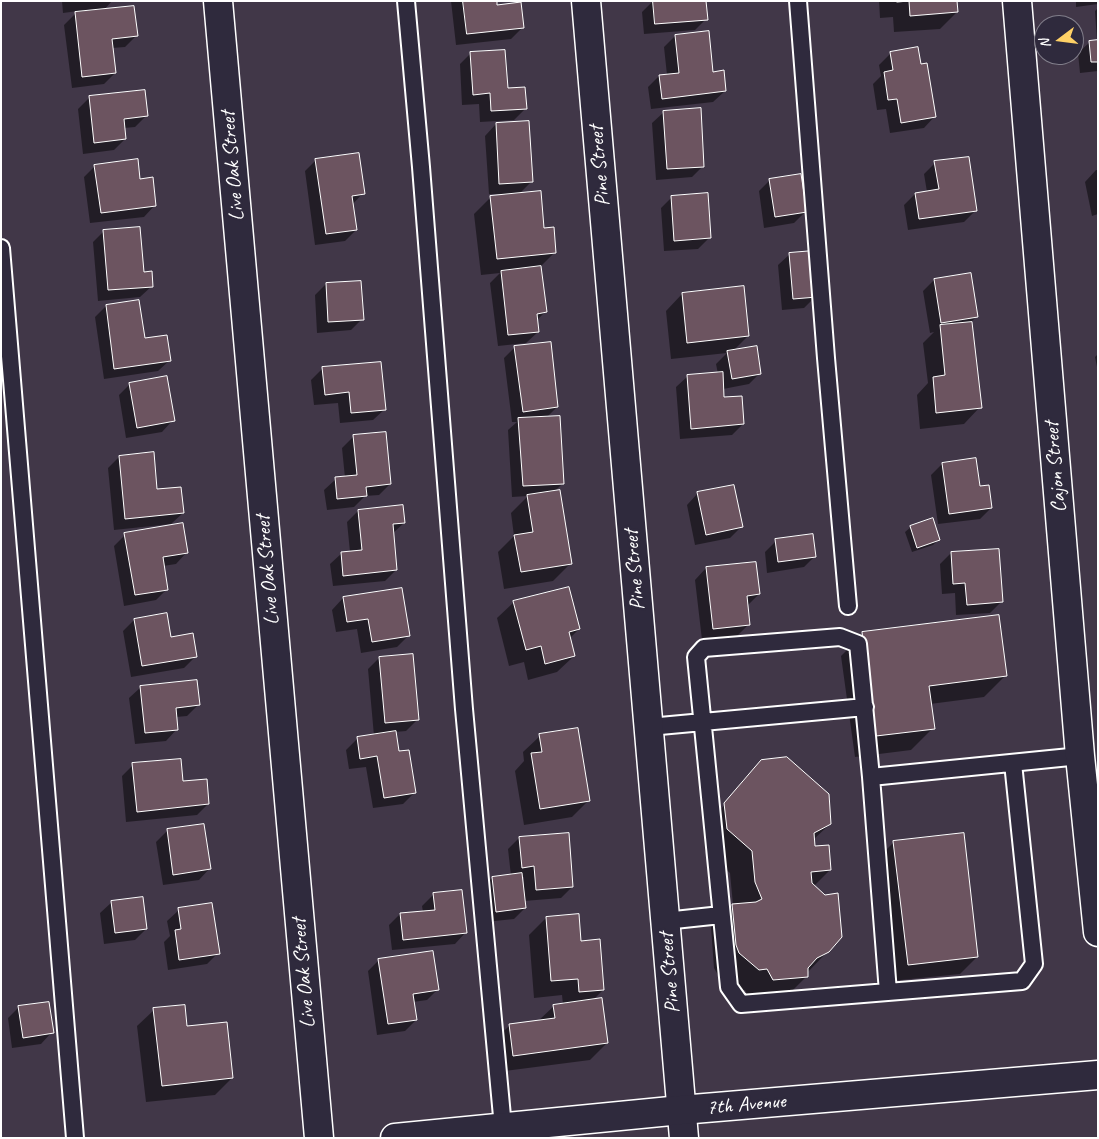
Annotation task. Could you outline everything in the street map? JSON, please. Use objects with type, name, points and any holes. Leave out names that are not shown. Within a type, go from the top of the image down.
[{"type":"street","name":"Live Oak Street","points":[[218,1],[319,1138]]},
{"type":"street","name":"Pine Street","points":[[586,1],[684,1138]]},
{"type":"street","name":"Cajon Street","points":[[1017,1],[1080,756],[1098,932]]},
{"type":"street","name":"7th Avenue","points":[[395,1138],[681,1110],[1098,1075]]},
{"type":"lane","points":[[406,1],[464,709],[503,1127]]},
{"type":"lane","points":[[798,1],[848,606]]},
{"type":"lane","points":[[1,248],[75,1138]]},
{"type":"lane","points":[[888,992],[865,707],[858,644],[840,637],[704,648],[696,657],[728,987],[741,1004],[888,992],[1022,981],[1034,964],[1013,763]]},
{"type":"lane","points":[[648,728],[865,707]]},
{"type":"lane","points":[[871,777],[1080,756]]},
{"type":"lane","points":[[665,920],[721,915]]},
{"type":"building","points":[[463,1],[497,1],[497,5],[521,2],[524,28],[467,34]]},
{"type":"building","points":[[653,1],[706,1],[708,20],[655,24]]},
{"type":"building","points":[[909,1],[957,1],[958,12],[910,16]]},
{"type":"building","points":[[134,6],[138,36],[112,39],[116,73],[82,77],[75,12]]},
{"type":"building","points":[[709,31],[713,72],[724,70],[726,91],[662,99],[659,75],[679,73],[675,35]]},
{"type":"building","points":[[1098,40],[1098,62],[1091,62],[1089,41]]},
{"type":"building","points":[[918,47],[921,64],[927,63],[936,117],[901,123],[897,99],[888,100],[884,72],[893,70],[890,52]]},
{"type":"building","points":[[505,50],[508,88],[525,87],[527,109],[491,111],[490,93],[473,95],[470,52]]},
{"type":"building","points":[[145,90],[148,116],[124,119],[126,139],[94,143],[89,96]]},
{"type":"building","points":[[701,108],[704,167],[667,169],[663,111]]},
{"type":"building","points":[[529,121],[533,182],[499,184],[496,123]]},
{"type":"building","points":[[359,153],[365,194],[352,196],[357,230],[326,234],[315,159]]},
{"type":"building","points":[[969,157],[977,211],[919,219],[915,193],[939,189],[934,161]]},
{"type":"building","points":[[138,159],[140,179],[153,177],[156,206],[101,213],[94,165]]},
{"type":"building","points":[[801,174],[807,212],[775,217],[769,179]]},
{"type":"building","points":[[541,191],[544,228],[554,227],[556,253],[497,259],[490,196]]},
{"type":"building","points":[[708,193],[711,238],[674,241],[671,196]]},
{"type":"building","points":[[140,227],[144,272],[152,271],[153,287],[108,290],[103,230]]},
{"type":"building","points":[[813,251],[817,297],[793,299],[789,253]]},
{"type":"building","points":[[541,266],[547,312],[537,314],[539,332],[508,335],[501,271]]},
{"type":"building","points":[[971,273],[978,317],[941,323],[934,279]]},
{"type":"building","points":[[361,281],[364,320],[328,322],[326,283]]},
{"type":"building","points":[[744,286],[749,336],[687,343],[682,293]]},
{"type":"building","points":[[139,300],[145,338],[167,335],[171,361],[114,369],[106,305]]},
{"type":"building","points":[[972,322],[982,408],[936,413],[933,377],[945,375],[940,325]]},
{"type":"building","points":[[551,342],[558,407],[523,412],[514,346]]},
{"type":"building","points":[[757,346],[761,374],[732,379],[727,351]]},
{"type":"building","points":[[381,362],[386,410],[351,413],[349,392],[325,395],[322,367]]},
{"type":"building","points":[[723,372],[724,397],[742,396],[744,424],[691,429],[687,375]]},
{"type":"building","points":[[167,376],[175,421],[137,428],[129,383]]},
{"type":"building","points":[[560,416],[564,484],[523,486],[518,418]]},
{"type":"building","points":[[386,432],[391,484],[366,487],[367,496],[337,499],[335,477],[357,475],[353,435]]},
{"type":"building","points":[[154,452],[157,489],[181,487],[184,513],[125,519],[119,456]]},
{"type":"building","points":[[976,458],[980,486],[989,485],[992,508],[949,514],[942,463]]},
{"type":"building","points":[[734,485],[743,527],[706,535],[697,492]]},
{"type":"building","points":[[560,490],[572,564],[521,572],[514,535],[533,532],[527,495]]},
{"type":"building","points":[[403,505],[405,523],[393,524],[397,570],[343,576],[341,552],[362,550],[358,510]]},
{"type":"building","points":[[933,518],[940,540],[917,548],[910,526]]},
{"type":"building","points":[[183,523],[188,553],[163,557],[168,590],[135,595],[124,533]]},
{"type":"building","points":[[813,534],[816,557],[778,562],[775,539]]},
{"type":"building","points":[[999,549],[1003,602],[967,605],[965,583],[953,584],[951,552]]},
{"type":"building","points":[[756,562],[760,594],[747,596],[750,625],[713,629],[706,567]]},
{"type":"building","points":[[569,587],[580,629],[569,632],[575,656],[545,664],[541,646],[526,650],[513,601]]},
{"type":"building","points":[[402,588],[410,636],[372,642],[368,619],[347,622],[343,597]]},
{"type":"building","points":[[167,613],[171,637],[193,633],[197,657],[142,666],[134,619]]},
{"type":"building","points":[[999,615],[1007,676],[929,686],[935,729],[876,736],[862,632]]},
{"type":"building","points":[[413,654],[419,720],[385,723],[379,657]]},
{"type":"building","points":[[197,680],[200,705],[176,708],[178,730],[145,733],[140,686]]},
{"type":"building","points":[[578,728],[590,801],[540,809],[531,753],[542,752],[539,734]]},
{"type":"building","points":[[396,731],[399,751],[409,750],[416,793],[384,798],[377,756],[360,759],[357,737]]},
{"type":"building","points":[[787,757],[829,794],[831,824],[814,833],[815,846],[829,845],[831,870],[811,872],[812,883],[825,895],[838,893],[842,937],[829,952],[817,958],[808,968],[808,977],[773,980],[767,969],[759,970],[739,953],[736,945],[732,904],[756,902],[762,899],[755,882],[752,851],[727,829],[724,803],[761,760]]},
{"type":"building","points":[[181,759],[183,781],[207,779],[209,804],[137,812],[132,763]]},
{"type":"building","points":[[204,824],[211,869],[173,875],[167,829]]},
{"type":"building","points":[[569,833],[573,887],[536,890],[534,866],[522,868],[519,837]]},
{"type":"building","points":[[964,833],[978,957],[908,965],[893,841]]},
{"type":"building","points":[[522,873],[526,908],[496,912],[492,877]]},
{"type":"building","points":[[462,890],[467,933],[403,940],[400,913],[435,910],[433,893]]},
{"type":"building","points":[[143,897],[147,929],[115,933],[111,901]]},
{"type":"building","points":[[212,903],[220,954],[179,960],[175,930],[181,929],[178,908]]},
{"type":"building","points":[[579,914],[581,941],[600,939],[604,990],[579,992],[578,979],[551,981],[546,917]]},
{"type":"building","points":[[433,951],[439,990],[413,994],[417,1020],[388,1024],[378,959]]},
{"type":"building","points":[[602,998],[608,1043],[513,1056],[509,1024],[555,1018],[553,1005]]},
{"type":"building","points":[[49,1002],[54,1033],[23,1038],[18,1006]]},
{"type":"building","points":[[185,1005],[187,1026],[227,1022],[233,1078],[162,1086],[153,1008]]}]
